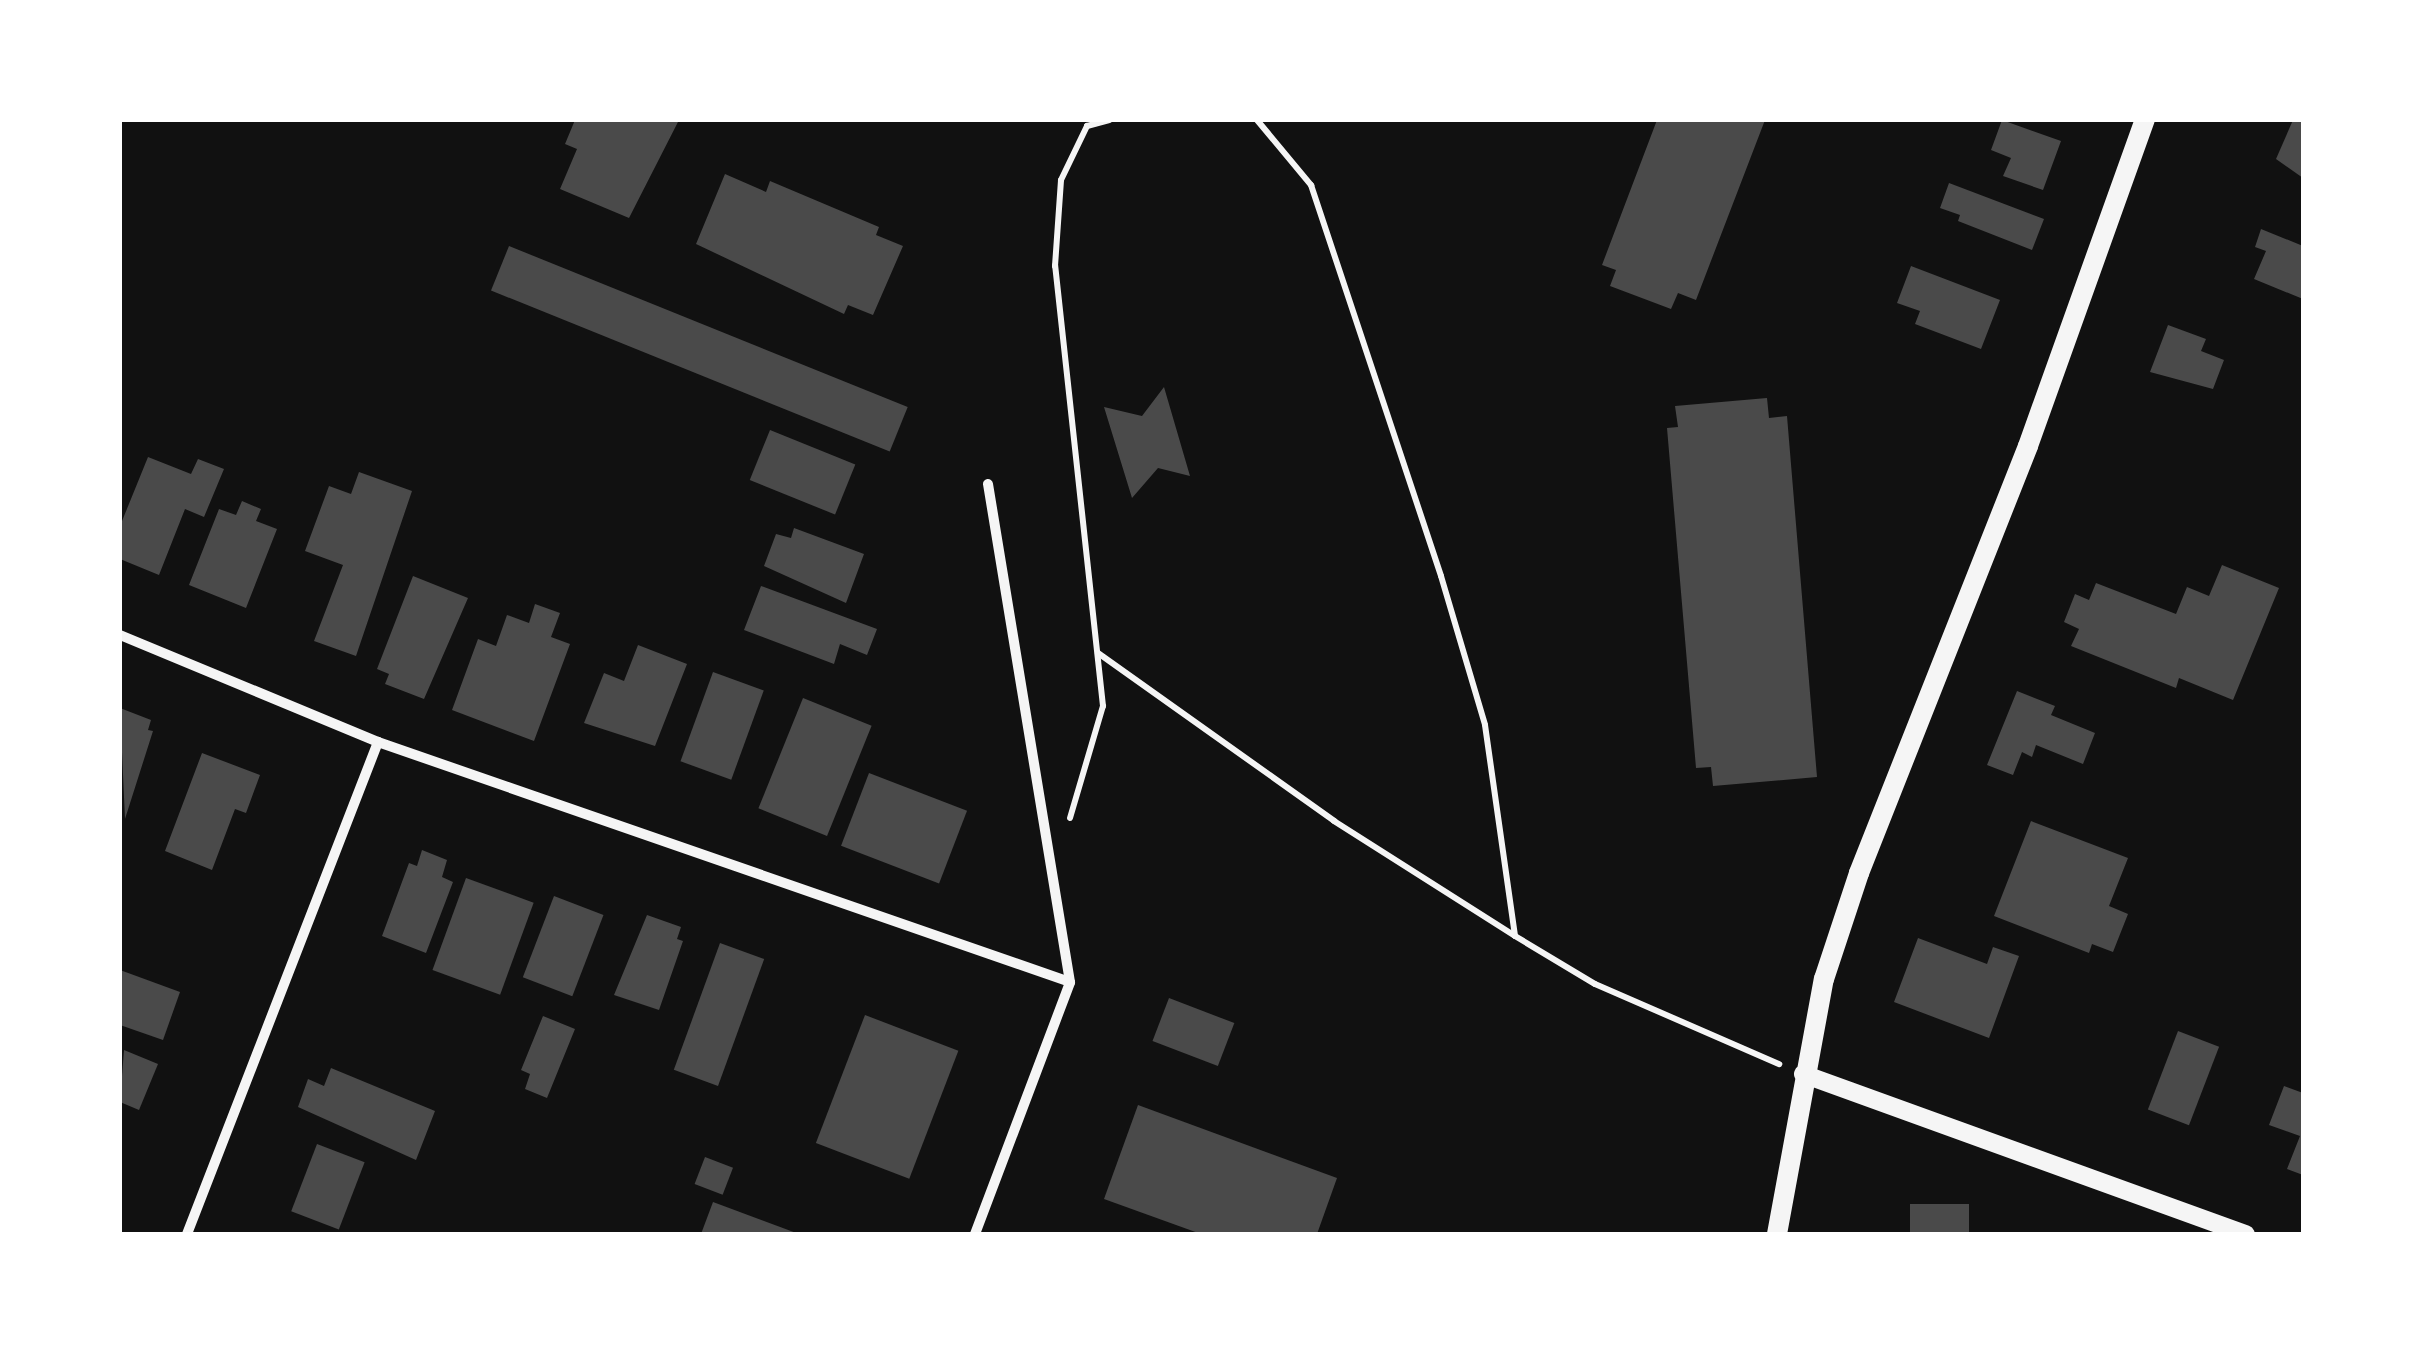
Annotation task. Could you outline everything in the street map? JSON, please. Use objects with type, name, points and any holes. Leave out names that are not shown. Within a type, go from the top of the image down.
[{"type":"main road","points":[[1777,1234],[1803,1074],[1859,872],[2028,446],[2146,120]]},
{"type":"street","points":[[976,1234],[1070,982],[1042,842],[988,484]]},
{"type":"street","points":[[120,635],[378,742],[1070,982]]},
{"type":"street","points":[[186,1234],[378,742]]},
{"type":"street","points":[[1803,1074],[2246,1234]]},
{"type":"path","points":[[1042,842],[1073,816],[1103,706],[1055,266],[1061,180],[1087,126],[1109,120]]},
{"type":"path","points":[[1257,120],[1311,185],[1441,576],[1485,726],[1515,936]]},
{"type":"path","points":[[1097,652],[1334,821],[1595,984],[1803,1074]]},
{"type":"building","points":[[575,120],[679,120],[629,218],[560,189],[577,149],[565,144]]},
{"type":"building","points":[[1657,120],[1765,120],[1696,300],[1678,293],[1671,309],[1610,286],[1616,270],[1602,265]]},
{"type":"building","points":[[2002,120],[2061,141],[2043,190],[2003,176],[2011,158],[1991,150]]},
{"type":"building","points":[[2293,120],[2303,120],[2303,178],[2276,159]]},
{"type":"building","points":[[725,174],[766,192],[770,181],[879,227],[876,235],[903,246],[873,315],[848,305],[844,314],[696,244]]},
{"type":"building","points":[[1949,183],[2044,219],[2032,250],[1958,221],[1960,215],[1940,208]]},
{"type":"building","points":[[2261,229],[2303,246],[2303,299],[2254,279],[2266,251],[2255,247]]},
{"type":"building","points":[[509,246],[908,407],[890,452],[491,291]]},
{"type":"building","points":[[1911,266],[2000,300],[1981,349],[1915,324],[1920,311],[1897,303]]},
{"type":"building","points":[[2168,325],[2206,339],[2201,351],[2224,360],[2213,389],[2150,372]]},
{"type":"building","points":[[1164,387],[1190,476],[1158,468],[1132,498],[1104,407],[1142,416]]},
{"type":"building","points":[[1767,398],[1769,418],[1787,416],[1817,777],[1713,786],[1711,767],[1696,768],[1667,428],[1678,427],[1675,406]]},
{"type":"building","points":[[770,430],[855,464],[835,515],[750,480]]},
{"type":"building","points":[[148,457],[191,474],[198,459],[224,469],[204,517],[185,509],[159,575],[120,559],[120,526]]},
{"type":"building","points":[[359,472],[412,491],[356,656],[314,641],[343,565],[305,551],[329,486],[351,494]]},
{"type":"building","points":[[242,501],[261,509],[256,521],[277,529],[246,608],[189,585],[219,509],[236,515]]},
{"type":"building","points":[[794,528],[864,554],[846,603],[764,566],[776,534],[791,538]]},
{"type":"building","points":[[2222,565],[2279,588],[2233,700],[2179,678],[2176,688],[2071,646],[2079,629],[2064,622],[2075,594],[2089,600],[2096,583],[2176,614],[2187,587],[2209,596]]},
{"type":"building","points":[[413,576],[468,598],[424,699],[385,684],[389,674],[377,669]]},
{"type":"building","points":[[761,586],[877,629],[867,655],[840,644],[834,664],[744,630]]},
{"type":"building","points":[[535,604],[560,613],[551,637],[570,644],[534,741],[452,710],[478,639],[496,646],[507,615],[529,623]]},
{"type":"building","points":[[638,645],[687,664],[655,746],[584,723],[604,673],[624,681]]},
{"type":"building","points":[[713,672],[764,690],[731,780],[681,761]]},
{"type":"building","points":[[2017,691],[2055,706],[2051,715],[2095,733],[2083,764],[2036,745],[2032,757],[2022,752],[2013,775],[1987,765]]},
{"type":"building","points":[[803,698],[872,726],[827,836],[758,808]]},
{"type":"building","points":[[120,708],[151,720],[148,730],[153,731],[125,819]]},
{"type":"building","points":[[202,753],[260,775],[246,813],[235,809],[212,870],[165,851]]},
{"type":"building","points":[[869,773],[967,811],[939,883],[841,846]]},
{"type":"building","points":[[2031,821],[2128,858],[2109,906],[2128,914],[2113,952],[2092,944],[2089,953],[1994,916]]},
{"type":"building","points":[[422,850],[447,860],[442,877],[453,882],[426,953],[382,936],[409,863],[417,866]]},
{"type":"building","points":[[466,878],[534,903],[500,995],[432,970]]},
{"type":"building","points":[[554,896],[603,915],[572,996],[523,977]]},
{"type":"building","points":[[647,915],[681,927],[677,939],[683,941],[659,1010],[614,995]]},
{"type":"building","points":[[1918,938],[1987,964],[1993,947],[2019,956],[1989,1038],[1894,1002]]},
{"type":"building","points":[[720,943],[764,959],[718,1086],[674,1070]]},
{"type":"building","points":[[120,970],[180,992],[163,1040],[120,1025]]},
{"type":"building","points":[[1169,998],[1234,1023],[1218,1066],[1153,1041]]},
{"type":"building","points":[[865,1015],[958,1051],[909,1179],[816,1143]]},
{"type":"building","points":[[543,1016],[575,1029],[547,1098],[525,1089],[530,1074],[521,1070]]},
{"type":"building","points":[[2178,1031],[2219,1047],[2189,1125],[2148,1109]]},
{"type":"building","points":[[124,1050],[158,1064],[139,1110],[120,1102]]},
{"type":"building","points":[[331,1068],[435,1111],[416,1160],[298,1107],[308,1079],[324,1086]]},
{"type":"building","points":[[2284,1086],[2303,1093],[2303,1175],[2287,1169],[2300,1136],[2269,1125]]},
{"type":"building","points":[[1138,1105],[1337,1178],[1317,1234],[1201,1234],[1104,1199]]},
{"type":"building","points":[[317,1144],[365,1162],[339,1229],[291,1211]]},
{"type":"building","points":[[705,1157],[733,1168],[723,1195],[695,1184]]},
{"type":"building","points":[[713,1202],[799,1234],[701,1234]]},
{"type":"building","points":[[1910,1204],[1969,1204],[1969,1234],[1910,1234]]}]
